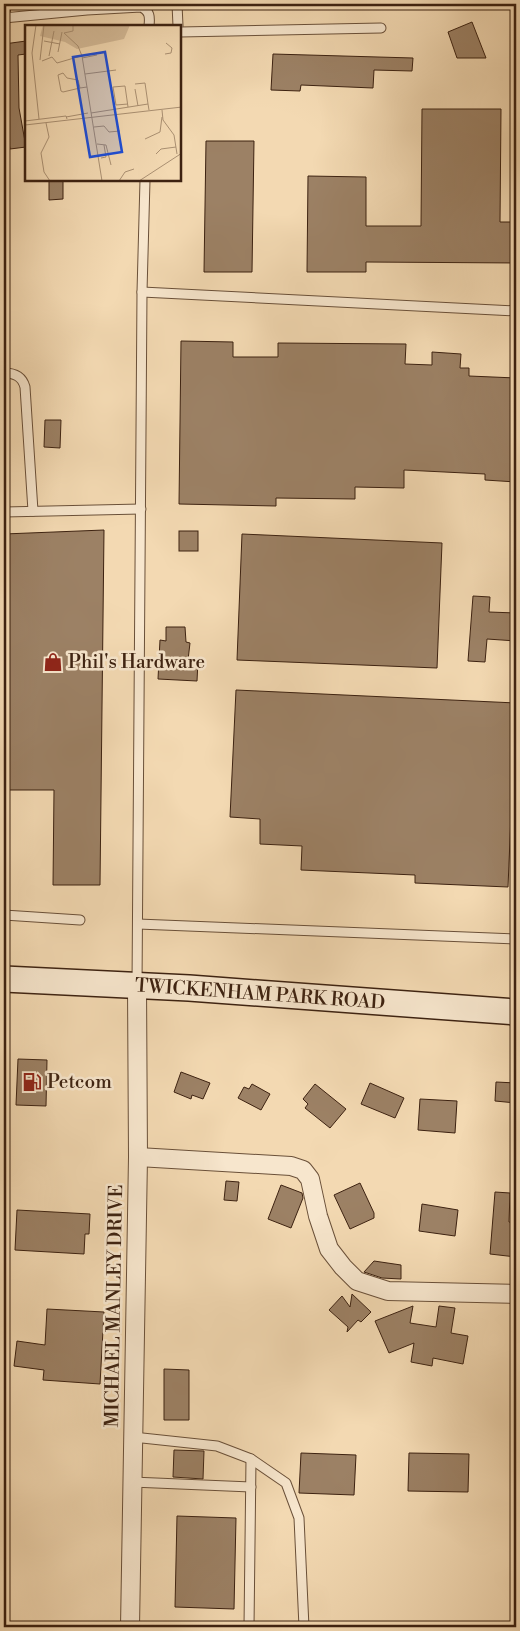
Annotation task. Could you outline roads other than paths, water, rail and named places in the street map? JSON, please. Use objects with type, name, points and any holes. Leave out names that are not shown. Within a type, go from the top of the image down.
[{"type":"main road","name":"TWICKENHAM PARK ROAD","points":[[4,979],[198,989],[516,1012]]},
{"type":"street","name":"MICHAEL MANLEY DRIVE","points":[[130,1627],[138,1157],[137,986]]},
{"type":"street","points":[[138,1157],[291,1166],[303,1170],[310,1179],[318,1216],[329,1249],[342,1267],[356,1280],[388,1291],[516,1294]]},
{"type":"lane","points":[[5,4],[5,18],[87,7],[141,7],[147,10],[150,15],[149,25]]},
{"type":"lane","points":[[177,4],[178,25]]},
{"type":"lane","points":[[181,32],[381,28]]},
{"type":"lane","points":[[137,986],[142,292],[145,181]]},
{"type":"lane","points":[[142,292],[516,311]]},
{"type":"lane","points":[[4,373],[12,373],[20,377],[25,387],[33,511]]},
{"type":"lane","points":[[4,512],[141,509]]},
{"type":"lane","points":[[4,916],[80,920]]},
{"type":"lane","points":[[138,924],[516,939]]},
{"type":"lane","points":[[133,1437],[217,1446],[251,1459],[286,1483],[299,1518],[304,1627]]},
{"type":"lane","points":[[249,1627],[251,1459]]},
{"type":"lane","points":[[132,1482],[251,1487]]},
{"type":"place","name":"Phil's Hardware","points":[[53,662]]},
{"type":"place","name":"Petcom","points":[[32,1082]]}]
